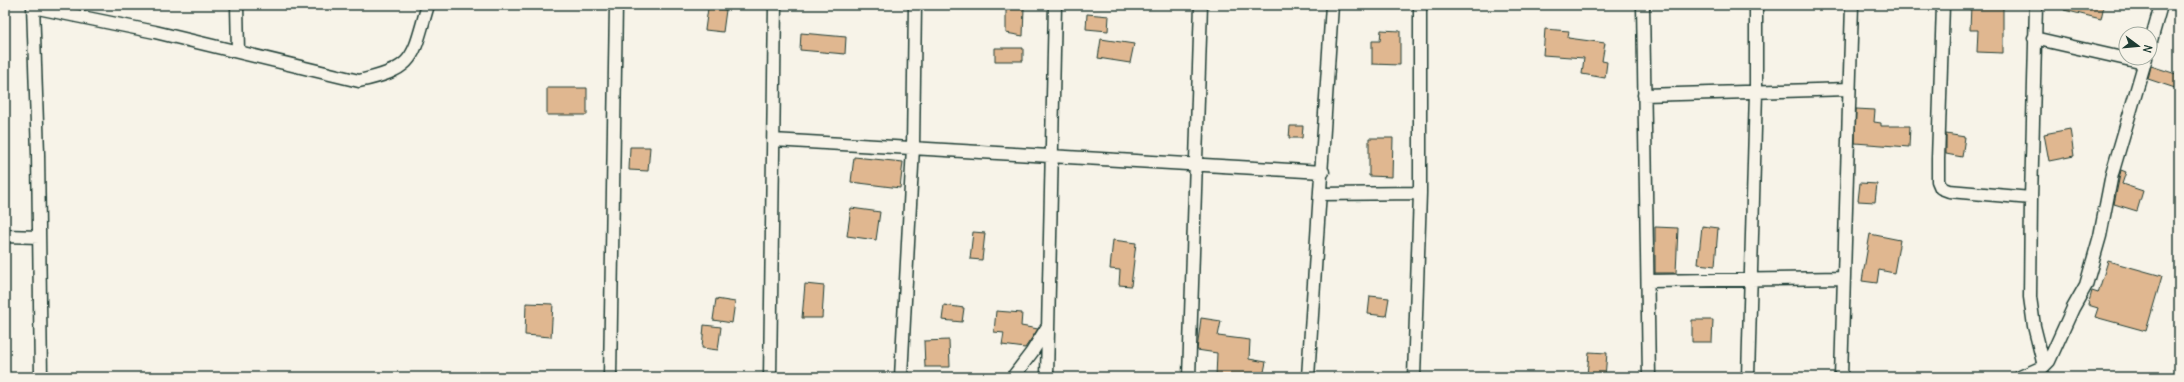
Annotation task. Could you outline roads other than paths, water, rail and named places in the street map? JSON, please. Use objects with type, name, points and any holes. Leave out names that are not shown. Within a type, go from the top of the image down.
[{"type":"street","points":[[237,5],[238,52]]},
{"type":"street","points":[[41,377],[33,6],[155,32],[359,81],[386,75],[398,69],[414,53],[428,5]]},
{"type":"street","points":[[610,377],[616,5]]},
{"type":"street","points":[[770,377],[775,5]]},
{"type":"street","points":[[901,377],[914,147],[915,5]]},
{"type":"street","points":[[1047,377],[1055,5]]},
{"type":"street","points":[[1189,377],[1201,5]]},
{"type":"street","points":[[1308,377],[1323,172],[1332,5]]},
{"type":"street","points":[[1414,377],[1420,193],[1420,5]]},
{"type":"street","points":[[1643,5],[1649,377]]},
{"type":"street","points":[[1748,377],[1752,278],[1756,92],[1756,5]]},
{"type":"street","points":[[1841,377],[1852,5]]},
{"type":"street","points":[[1944,5],[1938,180],[1942,188],[1949,191],[2030,198]]},
{"type":"street","points":[[2036,5],[2030,198],[2030,297],[2034,326],[2044,366]]},
{"type":"street","points":[[2155,26],[2161,5]]},
{"type":"street","points":[[2034,38],[2118,55]]},
{"type":"street","points":[[2032,377],[2044,366],[2055,350],[2073,308],[2086,284],[2094,260],[2112,174],[2143,66]]},
{"type":"street","points":[[1644,95],[1849,89]]},
{"type":"street","points":[[773,140],[914,147],[1323,172]]},
{"type":"street","points":[[1321,194],[1420,193]]},
{"type":"street","points":[[5,236],[39,237]]},
{"type":"street","points":[[1648,281],[1752,278],[1843,278]]},
{"type":"street","points":[[1013,377],[1032,352],[1048,325]]},
{"type":"street","points":[[2020,377],[2044,366]]}]
